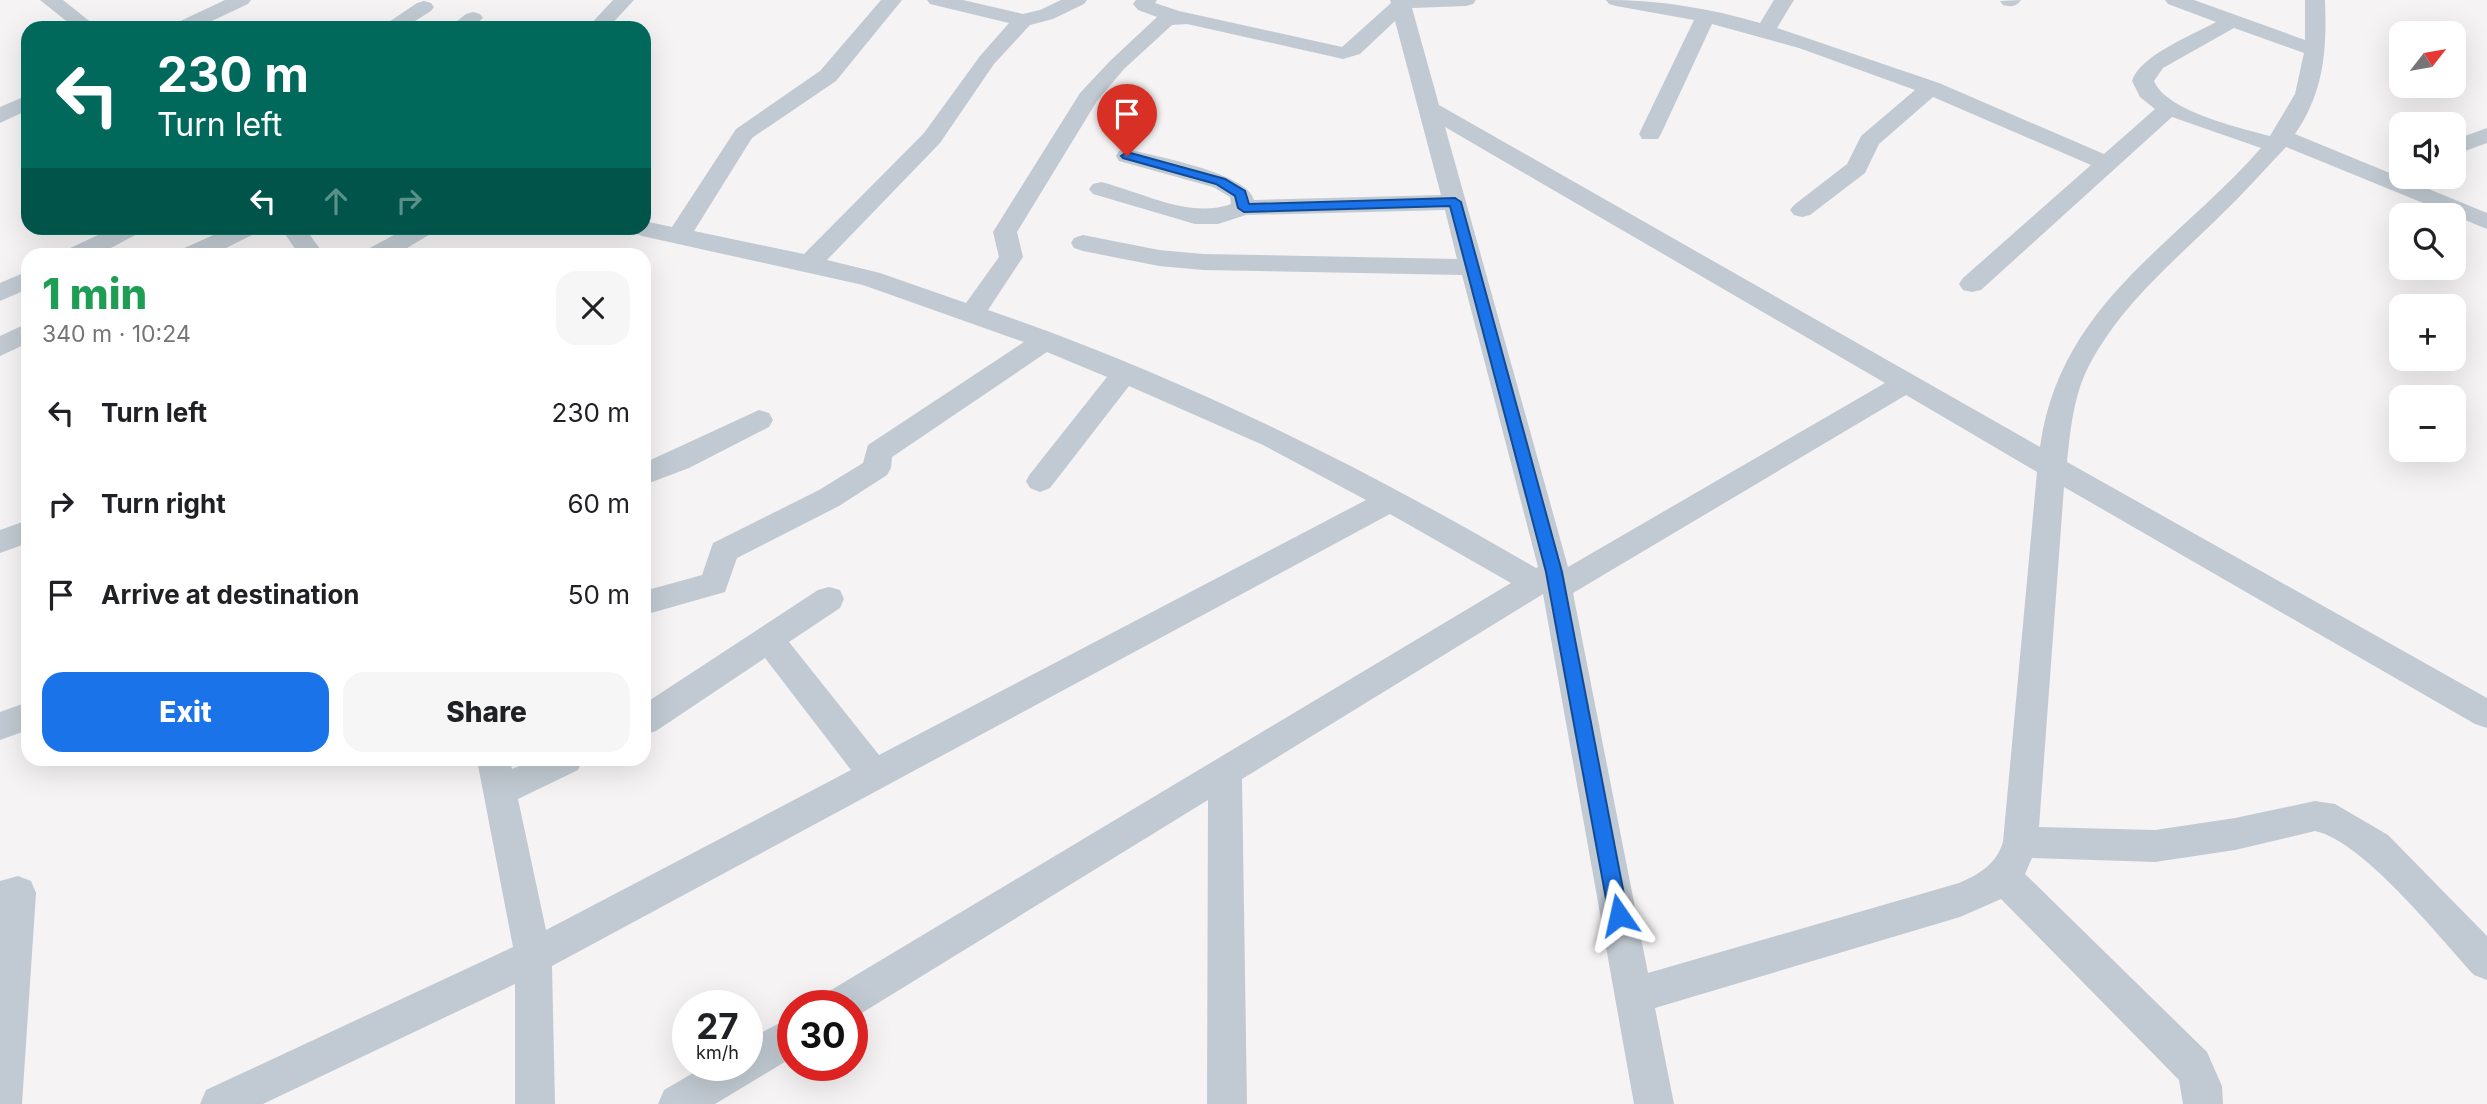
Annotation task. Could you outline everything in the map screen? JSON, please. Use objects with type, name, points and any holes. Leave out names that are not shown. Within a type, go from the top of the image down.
[{"type":"street","points":[[50,0],[78,21]]},
{"type":"street","points":[[196,21],[241,0]]},
{"type":"street","points":[[604,21],[624,0]]},
{"type":"street","points":[[679,235],[744,134],[822,81],[892,0]]},
{"type":"street","points":[[937,0],[1023,20],[1046,15],[1077,0]]},
{"type":"street","points":[[1147,0],[1143,4],[1145,6],[1175,17],[1343,53],[1353,50],[1400,2],[1466,0]]},
{"type":"street","points":[[1616,0],[1652,2],[1706,15],[1766,30],[1852,57],[2108,164]]},
{"type":"street","points":[[1766,30],[1784,0]]},
{"type":"street","points":[[2175,0],[2314,50]]},
{"type":"street","points":[[1634,996],[1959,900],[2004,878],[2015,860],[2020,842],[2052,467],[2070,378],[2085,349],[2107,319],[2151,271],[2241,183],[2279,141],[2300,110],[2308,91],[2314,50],[2315,0]]},
{"type":"street","points":[[1400,2],[1472,267],[1549,581],[1654,1104]]},
{"type":"street","points":[[401,21],[424,7]]},
{"type":"street","points":[[1650,134],[1706,15]]},
{"type":"street","points":[[973,312],[1011,257],[1005,232],[1088,98],[1136,47],[1165,21],[1175,17]]},
{"type":"street","points":[[808,263],[932,138],[987,60],[1023,20]]},
{"type":"street","points":[[2232,21],[2146,73],[2143,80],[2145,89],[2153,99],[2168,108],[2389,176]]},
{"type":"street","points":[[1802,210],[1857,168],[1869,141],[1931,88]]},
{"type":"street","points":[[0,116],[21,106]]},
{"type":"street","points":[[1429,108],[2487,714]]},
{"type":"street","points":[[1972,285],[2168,108]]},
{"type":"street","points":[[2466,143],[2487,135]]},
{"type":"street","points":[[1127,156],[1221,182],[1241,194],[1244,208]]},
{"type":"street","points":[[1101,189],[1195,217],[1218,217],[1244,208],[1455,202]]},
{"type":"street","points":[[2420,189],[2487,222]]},
{"type":"street","points":[[651,230],[871,279],[973,312],[1125,373],[1273,438],[1549,581]]},
{"type":"street","points":[[91,248],[117,235]]},
{"type":"street","points":[[206,248],[233,235]]},
{"type":"street","points":[[389,248],[412,235]]},
{"type":"street","points":[[1083,243],[1159,258],[1203,262],[1472,267]]},
{"type":"street","points":[[0,293],[21,282]]},
{"type":"street","points":[[0,347],[21,336]]},
{"type":"street","points":[[651,601],[714,584],[724,551],[829,498],[877,467],[877,452],[1045,341]]},
{"type":"street","points":[[1040,481],[1125,373]]},
{"type":"street","points":[[865,990],[1225,772],[1549,581],[1905,383]]},
{"type":"street","points":[[651,471],[680,461],[760,420]]},
{"type":"street","points":[[220,1104],[533,956],[1391,500]]},
{"type":"street","points":[[0,542],[21,534]]},
{"type":"street","points":[[651,715],[829,599]]},
{"type":"street","points":[[769,639],[874,775]]},
{"type":"street","points":[[0,726],[21,718]]},
{"type":"street","points":[[535,1104],[533,956],[497,775],[538,766]]},
{"type":"street","points":[[1225,772],[1227,1104]]},
{"type":"street","points":[[2020,842],[2155,846],[2235,834],[2315,816],[2335,820],[2376,846],[2487,962]]},
{"type":"street","points":[[2004,878],[2193,1066],[2202,1086],[2203,1104]]},
{"type":"street","points":[[0,898],[18,893],[2,1104]]},
{"type":"street","points":[[678,1104],[716,1081]]},
{"type":"route","points":[[1127,156],[1221,182],[1241,194],[1244,208],[1455,202],[1554,572],[1619,915]]}]
